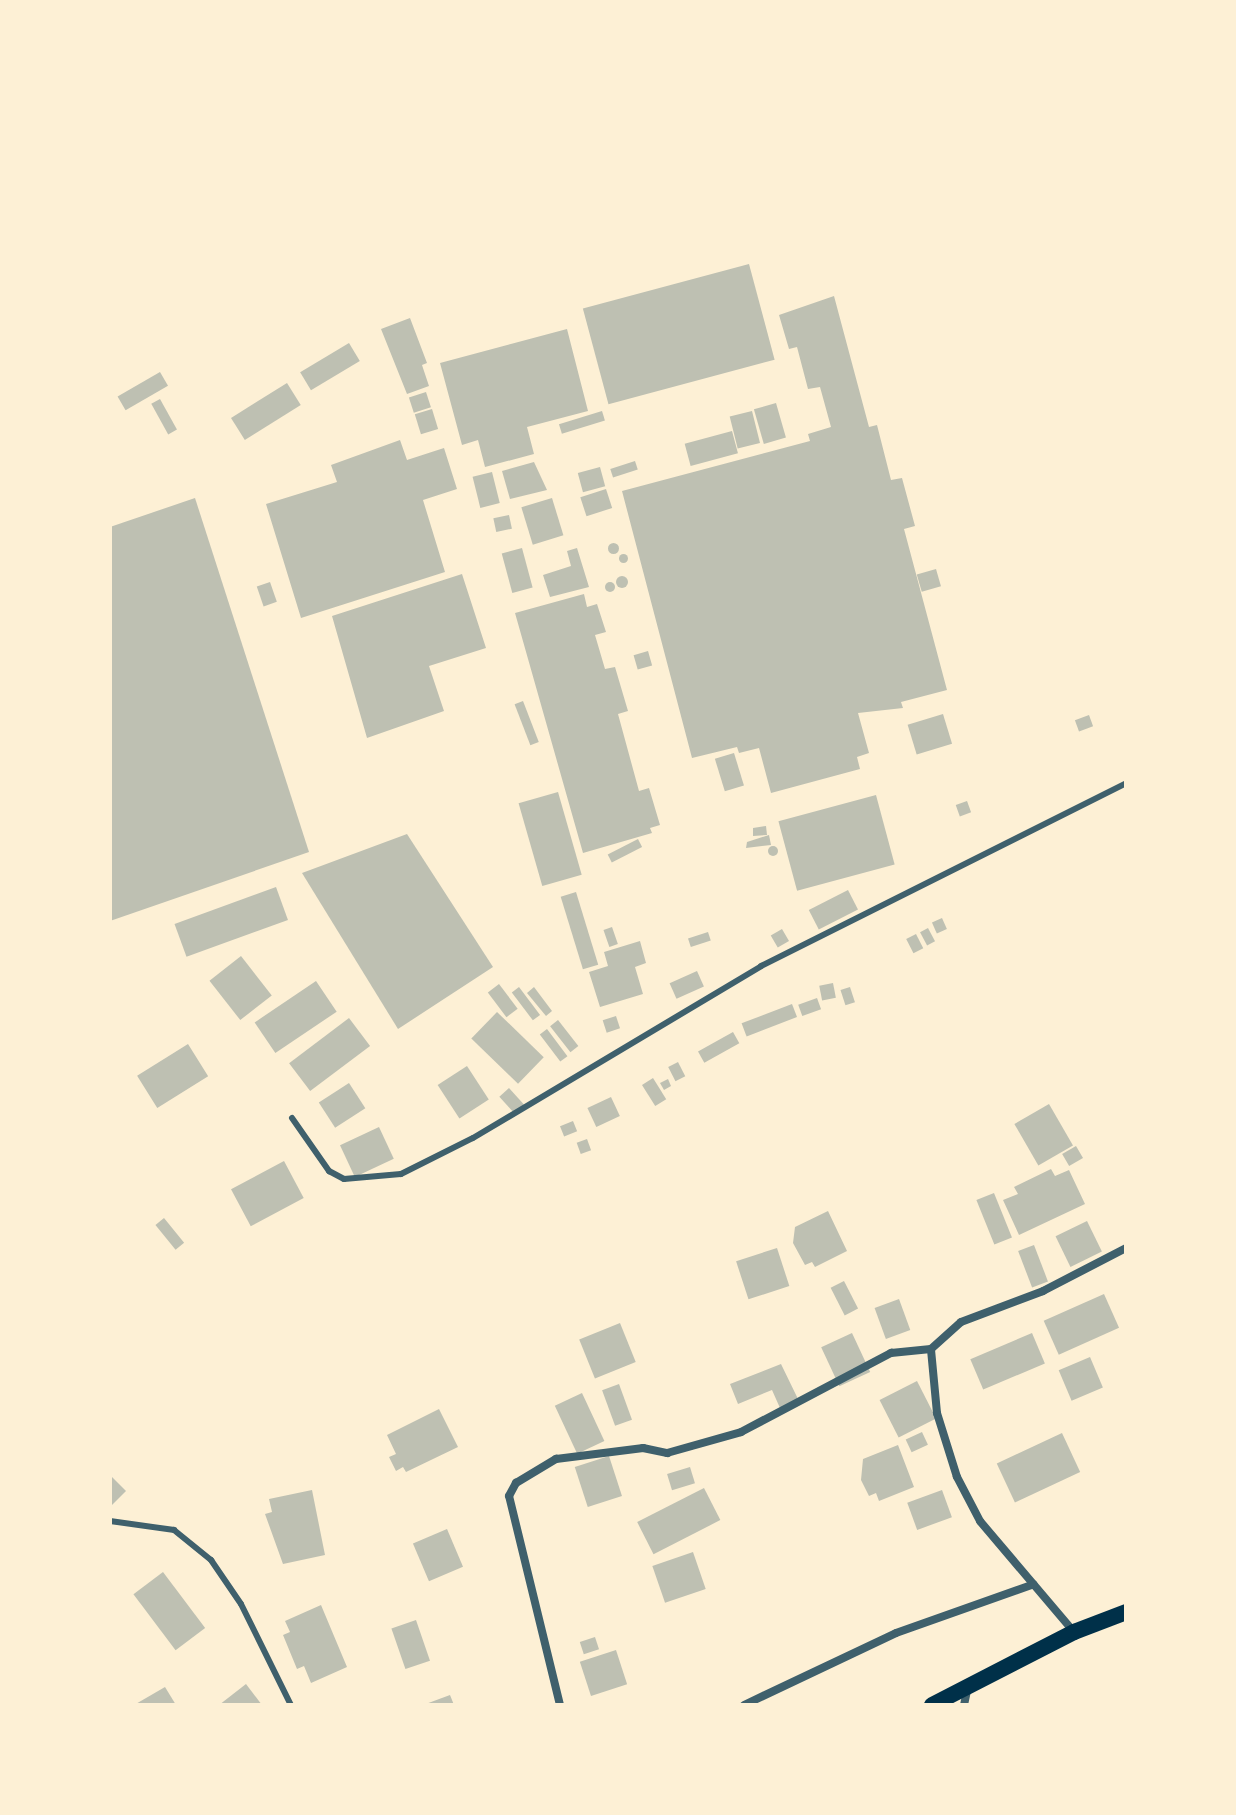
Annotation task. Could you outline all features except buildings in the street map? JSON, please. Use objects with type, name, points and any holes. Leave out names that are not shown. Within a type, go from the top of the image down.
[{"type":"main road","points":[[932,1705],[1074,1632],[1126,1612]]},
{"type":"street","points":[[560,1705],[509,1496],[516,1483],[556,1459],[643,1448],[667,1453],[741,1432],[891,1353],[931,1349],[961,1322],[1043,1291],[1126,1248]]},
{"type":"street","points":[[931,1349],[937,1413],[957,1477],[980,1521],[1074,1632]]},
{"type":"street","points":[[744,1705],[896,1633],[1034,1584]]},
{"type":"street","points":[[964,1705],[968,1685]]},
{"type":"lane","points":[[292,1118],[329,1171],[344,1179],[401,1174],[473,1138],[761,966],[1126,783]]},
{"type":"lane","points":[[110,1521],[174,1530],[211,1560],[241,1604],[291,1705]]}]
